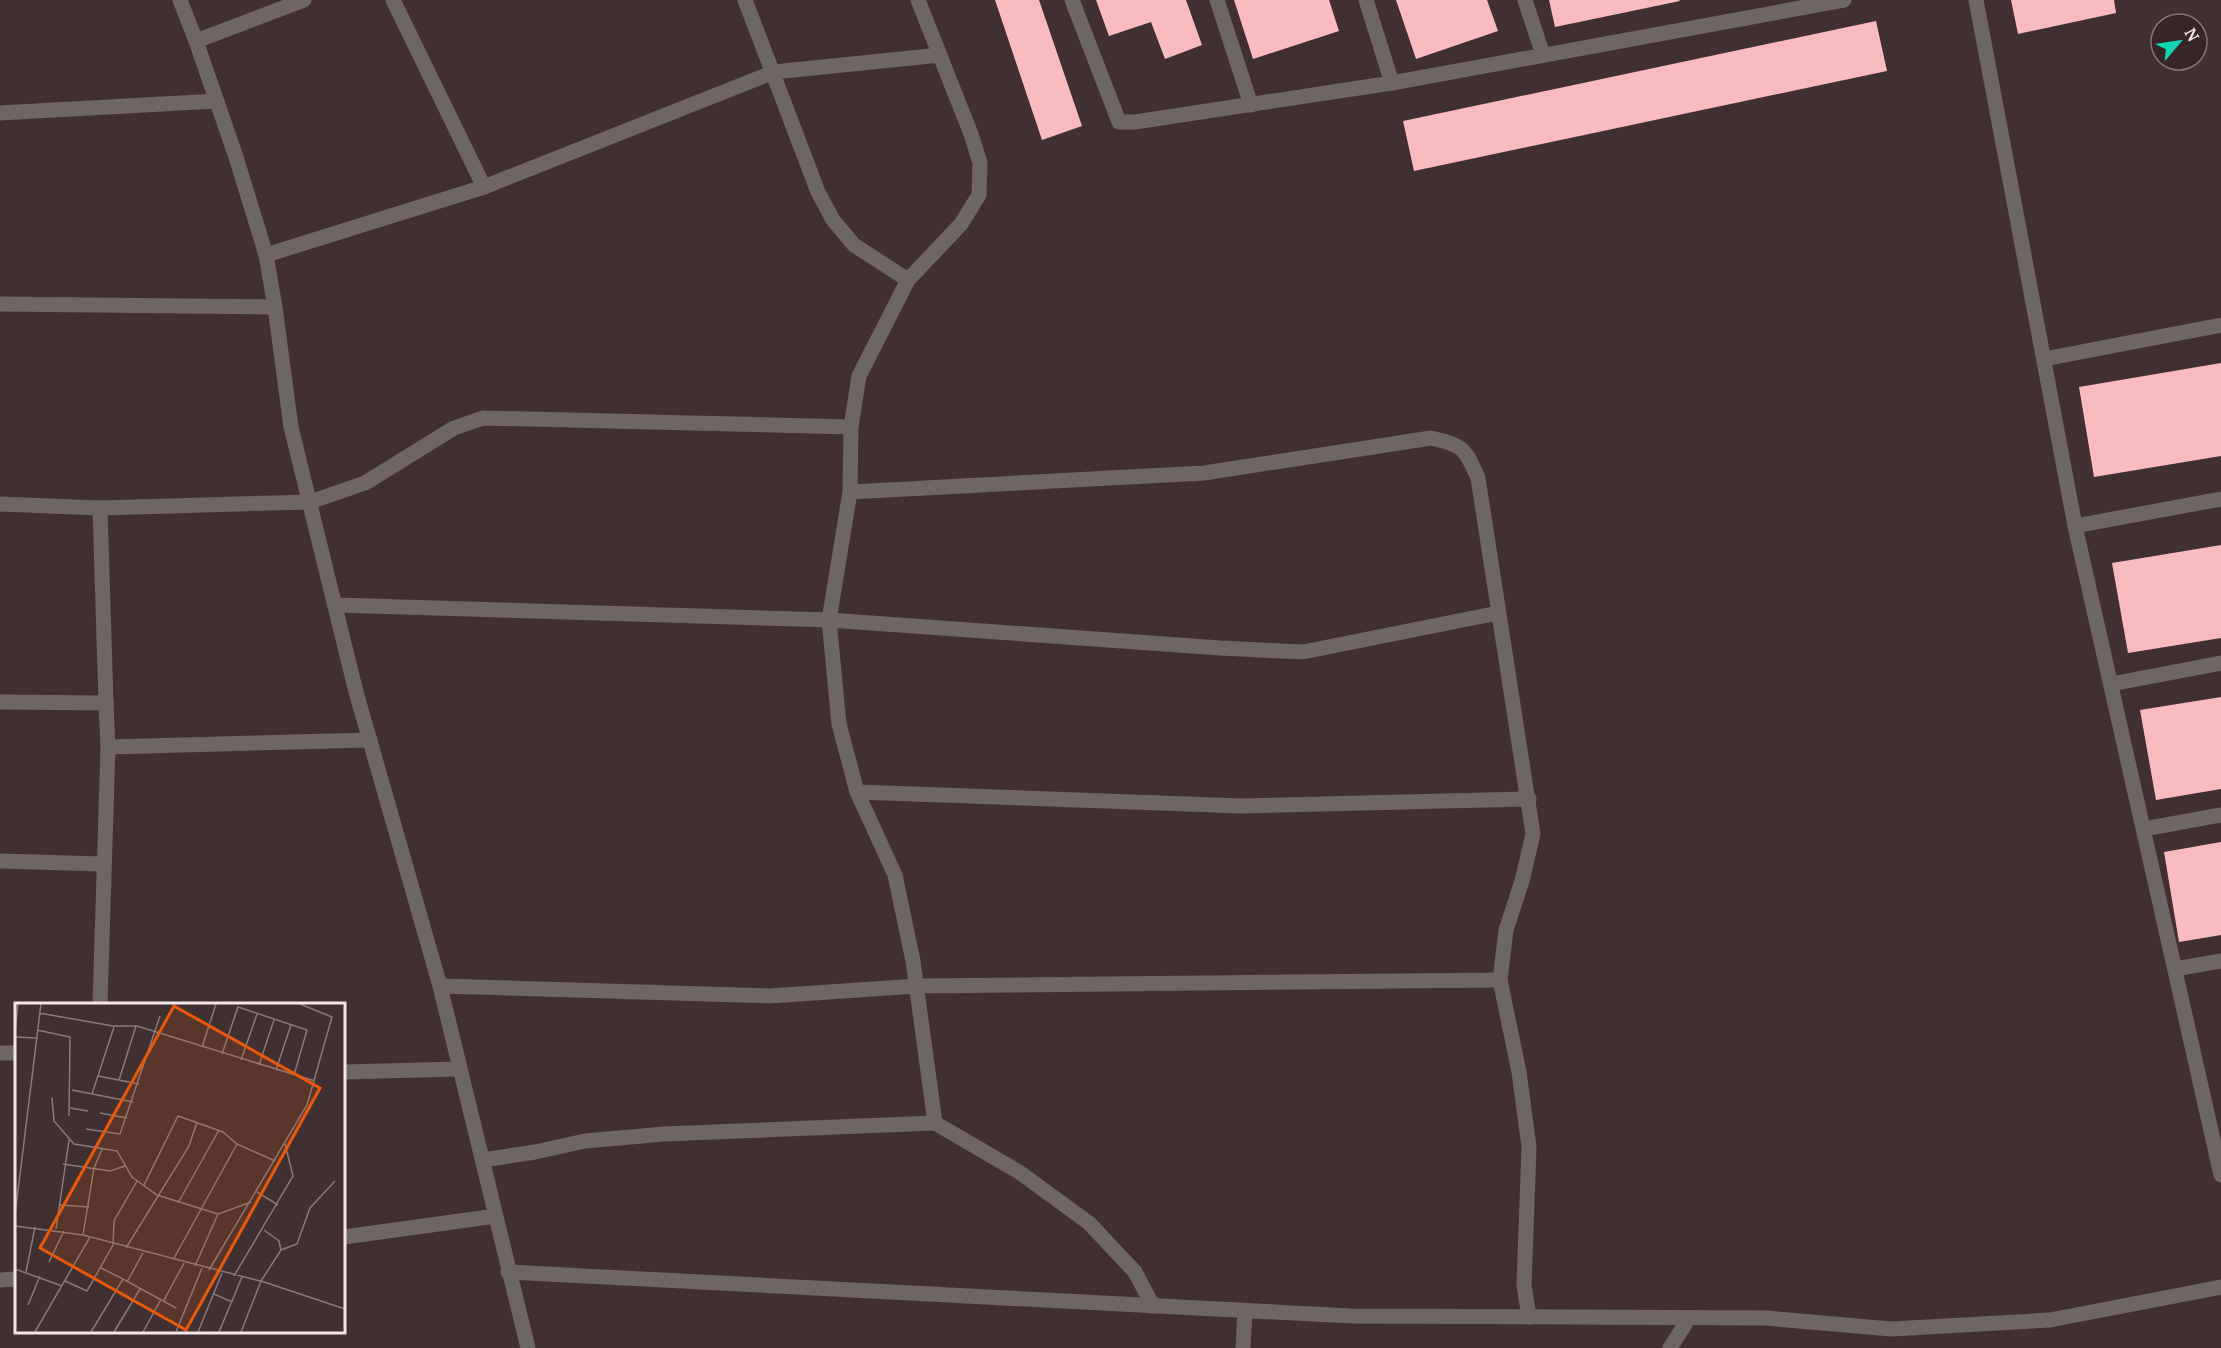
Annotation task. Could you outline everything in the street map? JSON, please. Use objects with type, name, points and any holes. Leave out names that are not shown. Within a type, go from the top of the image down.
[{"type":"street","points":[[180,0],[217,101],[266,255],[291,427],[370,740],[440,986],[528,1348]]},
{"type":"street","points":[[196,41],[304,0]]},
{"type":"street","points":[[393,0],[484,187]]},
{"type":"street","points":[[745,0],[818,192],[833,220],[854,245],[908,280]]},
{"type":"street","points":[[918,0],[971,134],[980,163],[979,195],[961,224],[908,280],[859,376],[850,427],[850,492],[829,620],[839,724],[857,792],[895,875],[917,986],[935,1123]]},
{"type":"street","points":[[1072,0],[1119,122],[1136,122],[1392,83],[1844,0]]},
{"type":"street","points":[[1217,0],[1251,105]]},
{"type":"street","points":[[1366,0],[1392,83]]},
{"type":"street","points":[[1525,0],[1543,55]]},
{"type":"street","points":[[1976,0],[2076,526],[2175,969],[2214,1111],[2221,1175]]},
{"type":"street","points":[[266,255],[484,187],[774,72],[940,55]]},
{"type":"street","points":[[0,113],[217,101]]},
{"type":"street","points":[[0,304],[275,307]]},
{"type":"street","points":[[2044,359],[2221,325]]},
{"type":"street","points":[[0,504],[99,508],[310,502],[365,483],[454,428],[483,418],[850,427]]},
{"type":"street","points":[[850,492],[1204,473],[1431,438],[1454,443],[1468,454],[1478,478],[1533,834],[1522,881],[1506,930],[1500,980],[1519,1072],[1529,1147],[1524,1285],[1529,1317]]},
{"type":"street","points":[[2076,526],[2221,499]]},
{"type":"street","points":[[99,508],[108,747],[100,1003]]},
{"type":"street","points":[[335,605],[829,620],[1303,652],[1498,613]]},
{"type":"street","points":[[2111,684],[2221,663]]},
{"type":"street","points":[[0,702],[106,703]]},
{"type":"street","points":[[108,747],[370,740]]},
{"type":"street","points":[[857,792],[1242,806],[1528,799]]},
{"type":"street","points":[[2144,829],[2221,815]]},
{"type":"street","points":[[0,861],[103,864]]},
{"type":"street","points":[[2175,969],[2221,961]]},
{"type":"street","points":[[440,986],[770,996],[917,986],[1500,980]]},
{"type":"street","points":[[345,1072],[459,1069]]},
{"type":"street","points":[[483,1160],[585,1141],[630,1137],[935,1123],[1019,1172],[1089,1223],[1135,1272],[1153,1306]]},
{"type":"street","points":[[345,1238],[496,1216]]},
{"type":"street","points":[[508,1272],[1351,1316],[1765,1318],[1890,1329],[2050,1320],[2221,1287]]},
{"type":"street","points":[[0,1280],[15,1279]]},
{"type":"street","points":[[1244,1348],[1245,1311]]},
{"type":"street","points":[[1670,1348],[1689,1318]]},
{"type":"building","points":[[995,0],[1039,0],[1082,126],[1042,140]]},
{"type":"building","points":[[1096,0],[1186,0],[1202,45],[1165,59],[1151,22],[1109,36]]},
{"type":"building","points":[[1234,0],[1329,0],[1339,31],[1253,59]]},
{"type":"building","points":[[1396,0],[1487,0],[1498,31],[1416,59]]},
{"type":"building","points":[[1549,0],[1679,0],[1680,1],[1555,27]]},
{"type":"building","points":[[2011,0],[2114,0],[2116,13],[2018,34]]},
{"type":"building","points":[[1876,21],[1887,71],[1414,171],[1403,121]]},
{"type":"building","points":[[2221,363],[2221,456],[2094,477],[2079,387]]},
{"type":"building","points":[[2221,545],[2221,638],[2128,653],[2112,563]]},
{"type":"building","points":[[2221,697],[2221,789],[2156,800],[2140,710]]},
{"type":"building","points":[[2221,842],[2221,935],[2179,942],[2164,852]]}]
